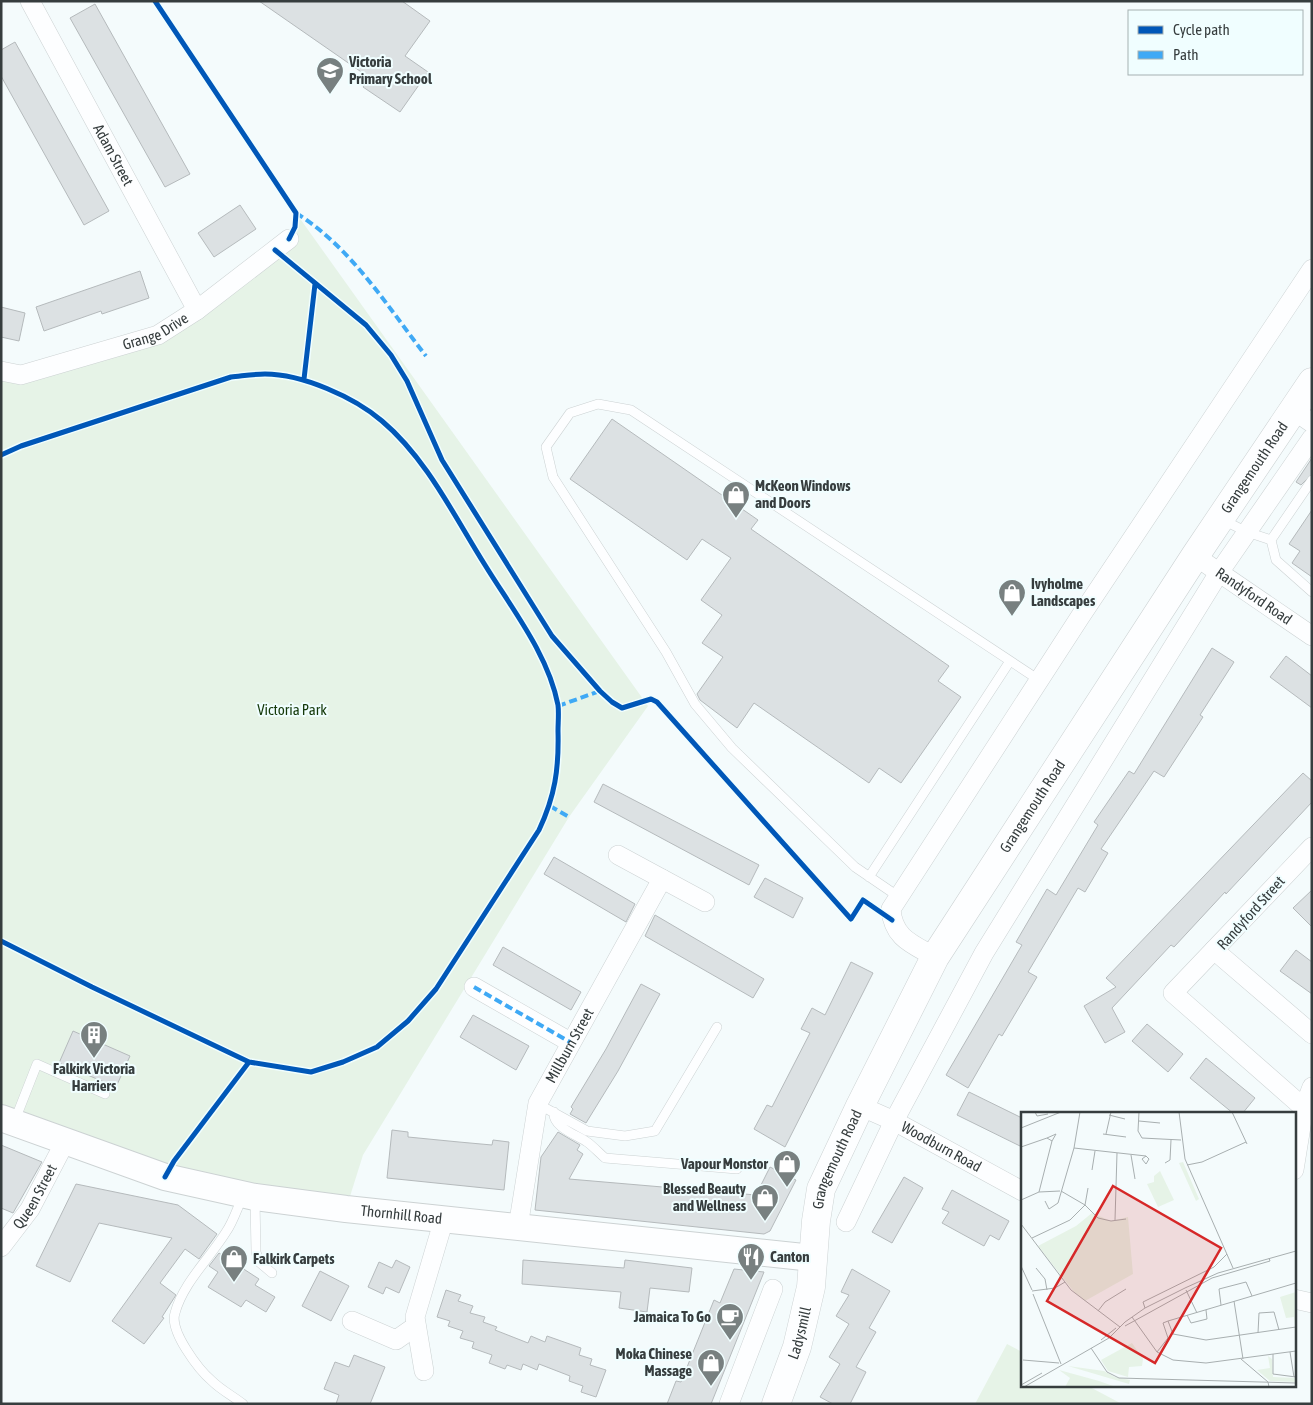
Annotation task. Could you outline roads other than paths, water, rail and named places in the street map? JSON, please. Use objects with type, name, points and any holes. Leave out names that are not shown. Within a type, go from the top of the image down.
[{"type":"main road","name":"Grangemouth Road","points":[[813,1258],[821,1189],[860,1106],[935,957],[1220,518],[1302,416],[1312,382]]},
{"type":"main road","name":"Ladysmill","points":[[776,1404],[796,1347],[811,1287],[813,1258]]},
{"type":"street","name":"Adam Street","points":[[30,1],[197,310]]},
{"type":"street","name":"Grange Drive","points":[[1,371],[21,374],[158,336],[197,310],[289,239]]},
{"type":"street","points":[[935,957],[905,940],[897,932],[892,920],[891,909],[1039,680],[1312,269]]},
{"type":"street","name":"Grangemouth Road","points":[[846,1222],[894,1121],[984,953],[1220,572],[1312,438]]},
{"type":"street","name":"Randyford Road","points":[[1195,556],[1312,636]]},
{"type":"street","name":"Randyford Street","points":[[1312,847],[1214,950],[1312,1034]]},
{"type":"street","points":[[618,855],[705,902]]},
{"type":"street","name":"Millburn Street","points":[[518,1226],[546,1108],[570,1042],[662,879]]},
{"type":"street","points":[[1214,950],[1173,993],[1304,1108]]},
{"type":"street","points":[[474,987],[570,1042]]},
{"type":"street","points":[[1296,1158],[1304,1108],[1312,1087]]},
{"type":"street","name":"Woodburn Road","points":[[860,1106],[894,1121],[1021,1190]]},
{"type":"street","name":"Thornhill Road","points":[[8,1120],[165,1177],[249,1196],[346,1209],[813,1258]]},
{"type":"street","name":"Queen Street","points":[[1,1248],[30,1209],[65,1142]]},
{"type":"street","points":[[424,1371],[415,1317],[444,1218]]},
{"type":"street","points":[[729,1404],[773,1289]]},
{"type":"street","points":[[1296,1299],[1312,1302]]},
{"type":"street","points":[[352,1321],[396,1340],[416,1326]]},
{"type":"lane","points":[[899,897],[855,868],[732,748],[695,704],[666,652],[553,476],[546,447],[570,413],[598,404],[631,410],[1039,680]]},
{"type":"lane","points":[[1312,480],[1271,540],[1276,560],[1312,592]]},
{"type":"lane","points":[[1220,518],[1247,532],[1271,540]]},
{"type":"lane","points":[[869,877],[1010,661]]},
{"type":"lane","points":[[546,1108],[587,1131],[625,1136],[656,1131],[717,1027]]},
{"type":"lane","points":[[8,1120],[37,1064],[105,1094]]},
{"type":"lane","points":[[546,1108],[561,1127],[589,1143],[605,1158],[737,1169]]},
{"type":"lane","points":[[249,1196],[256,1252],[259,1262],[272,1273]]},
{"type":"lane","points":[[243,1404],[212,1381],[184,1346],[175,1323],[174,1314],[190,1285],[249,1196]]},
{"type":"place","name":"Victoria Primary School","points":[[330,95]]},
{"type":"place","name":"McKeon Windows and Doors","points":[[736,519]]},
{"type":"place","name":"Ivyholme Landscapes","points":[[1012,617]]},
{"type":"place","name":"Falkirk Victoria Harriers","points":[[94,1059]]},
{"type":"place","name":"Vapour Monstor","points":[[787,1188]]},
{"type":"place","name":"Blessed Beauty and Wellness","points":[[765,1222]]},
{"type":"place","name":"Canton","points":[[751,1281]]},
{"type":"place","name":"Falkirk Carpets","points":[[234,1283]]},
{"type":"place","name":"Jamaica To Go","points":[[730,1341]]},
{"type":"place","name":"Moka Chinese Massage","points":[[711,1387]]},
{"type":"park label","name":"Victoria Park","points":[[292,710]]}]
